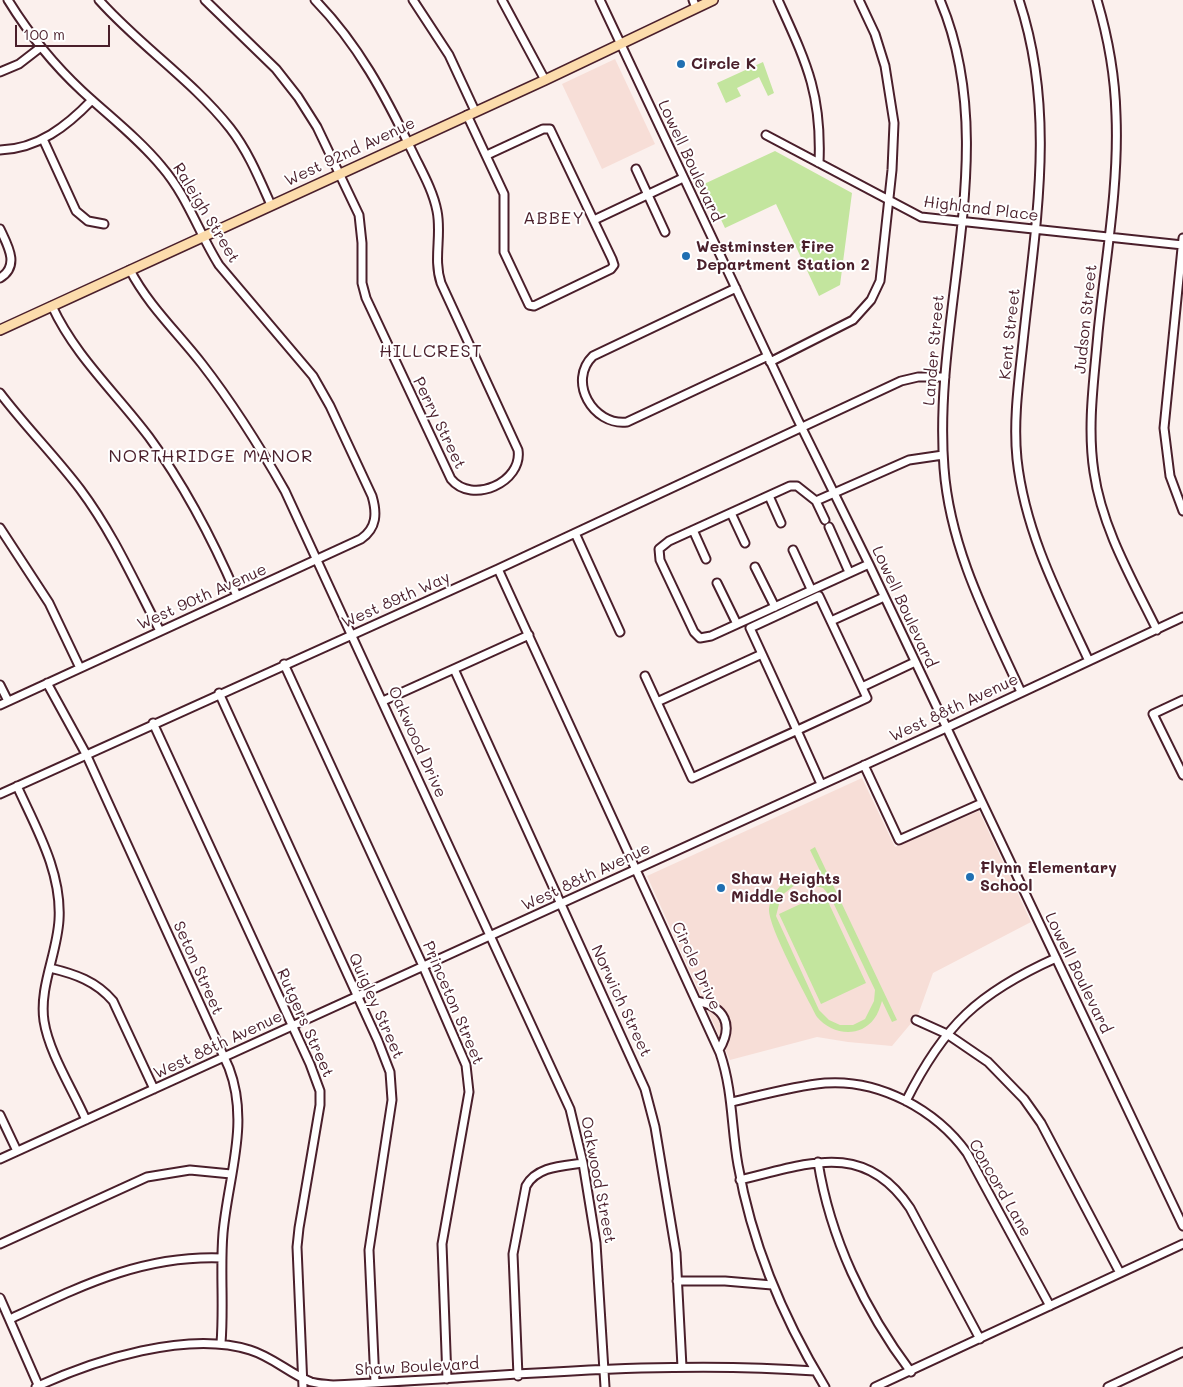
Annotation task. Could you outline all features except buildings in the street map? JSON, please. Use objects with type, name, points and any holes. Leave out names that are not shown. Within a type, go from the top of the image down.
[{"type":"main road","name":"West 92nd Avenue","points":[[0,330],[545,80],[695,4],[713,0]]},
{"type":"street","name":"Raleigh Street","points":[[8,0],[41,47],[92,100],[162,166],[184,198],[202,237],[223,270],[313,376],[330,406],[368,486]]},
{"type":"street","points":[[99,0],[205,101],[230,128],[250,160],[271,205]]},
{"type":"street","name":"Perry Street","points":[[204,0],[255,46],[293,90],[317,127],[362,222],[362,283],[366,298],[449,476],[458,486],[468,491],[477,491],[510,477],[518,462],[518,450],[441,283],[437,263],[437,210],[408,142]]},
{"type":"street","points":[[315,0],[350,40],[364,61],[387,98],[408,142]]},
{"type":"street","points":[[413,0],[449,55],[471,113],[488,155],[504,194],[504,252],[524,297],[531,306],[613,266],[612,259],[553,131],[548,128],[488,155]]},
{"type":"street","points":[[502,0],[545,80]]},
{"type":"street","name":"Lowell Boulevard","points":[[600,0],[769,359],[869,564],[1183,1226]]},
{"type":"street","points":[[778,0],[806,61],[815,92],[819,125],[819,163]]},
{"type":"street","points":[[736,288],[593,356],[583,373],[582,383],[593,409],[602,417],[614,422],[627,422],[840,328],[859,316],[871,300],[880,281],[894,134],[891,95],[875,34],[860,0]]},
{"type":"street","name":"Lander Street","points":[[940,0],[956,44],[966,105],[966,155],[961,221],[942,406],[943,455],[948,498],[964,566],[1021,692]]},
{"type":"street","name":"Kent Street","points":[[1020,0],[1034,53],[1041,114],[1041,161],[1017,398],[1017,456],[1026,513],[1036,546],[1089,661]]},
{"type":"street","name":"Judson Street","points":[[1097,0],[1108,45],[1116,115],[1114,172],[1092,398],[1092,454],[1097,491],[1108,526],[1156,630]]},
{"type":"street","points":[[0,72],[19,64],[41,47]]},
{"type":"street","points":[[0,150],[19,147],[43,139],[67,124],[92,100]]},
{"type":"street","name":"Highland Place","points":[[766,135],[916,216],[1108,237],[1183,242]]},
{"type":"street","points":[[43,139],[76,211],[88,221],[104,224]]},
{"type":"street","points":[[636,169],[665,232]]},
{"type":"street","points":[[594,220],[683,178]]},
{"type":"street","points":[[0,230],[11,255],[10,267],[0,278]]},
{"type":"street","points":[[1183,242],[1164,428],[1170,476],[1183,511]]},
{"type":"street","name":"Oakwood Drive","points":[[130,270],[141,290],[201,362],[248,430],[285,491],[490,936]]},
{"type":"street","points":[[52,306],[72,344],[160,453],[203,523],[238,596]]},
{"type":"street","name":"West 89th Way","points":[[0,794],[219,693],[498,569],[901,381],[926,376],[945,377]]},
{"type":"street","points":[[0,392],[64,469],[95,510],[125,561],[160,631]]},
{"type":"street","points":[[816,501],[909,460],[943,455]]},
{"type":"street","name":"West 90th Avenue","points":[[0,705],[362,539],[370,531],[376,513],[368,486]]},
{"type":"street","points":[[849,572],[816,501],[797,486],[790,486],[693,530],[669,541],[659,549],[660,560],[694,632],[700,638],[712,636],[869,564]]},
{"type":"street","points":[[769,496],[781,523]]},
{"type":"street","points":[[731,513],[745,542]]},
{"type":"street","points":[[0,528],[49,603],[80,668]]},
{"type":"street","points":[[693,530],[706,559]]},
{"type":"street","points":[[575,533],[620,632]]},
{"type":"street","points":[[793,550],[811,589]]},
{"type":"street","points":[[755,567],[774,607]]},
{"type":"street","name":"Circle Drive","points":[[498,569],[719,1050],[728,1075],[740,1180],[753,1231],[772,1285],[788,1322],[825,1387]]},
{"type":"street","points":[[717,583],[737,624]]},
{"type":"street","points":[[645,676],[692,778],[797,730],[867,698],[819,596],[750,628],[797,730],[821,784]]},
{"type":"street","points":[[831,621],[884,597]]},
{"type":"street","name":"West 88th Avenue","points":[[0,1159],[946,728],[1183,617]]},
{"type":"street","points":[[383,701],[529,635]]},
{"type":"street","points":[[657,702],[762,654]]},
{"type":"street","points":[[862,688],[915,662]]},
{"type":"street","name":"Princeton Street","points":[[284,664],[462,1052],[469,1079],[468,1099],[442,1244],[447,1379]]},
{"type":"street","name":"Norwich Street","points":[[454,669],[631,1056],[650,1105],[676,1253],[682,1367]]},
{"type":"street","name":"Seton Street","points":[[47,683],[86,754],[234,1079],[239,1101],[239,1128],[225,1213],[222,1258],[221,1343]]},
{"type":"street","points":[[0,685],[8,701]]},
{"type":"street","name":"Quigley Street","points":[[219,693],[358,996],[387,1064],[392,1100],[369,1250],[375,1384]]},
{"type":"street","points":[[1183,700],[1153,714],[1183,775]]},
{"type":"street","name":"Rutgers Street","points":[[153,723],[317,1081],[321,1098],[299,1228],[298,1263],[303,1387]]},
{"type":"street","points":[[864,765],[899,840],[982,802]]},
{"type":"street","points":[[17,786],[50,860],[55,881],[59,921],[44,1001],[44,1023],[52,1047],[86,1120]]},
{"type":"street","name":"Oakwood Street","points":[[490,936],[570,1109],[583,1163],[599,1271],[605,1387]]},
{"type":"street","points":[[906,1101],[930,1056],[966,1013],[1002,985],[1056,958]]},
{"type":"street","points":[[50,968],[89,980],[105,992],[113,1001],[154,1090]]},
{"type":"street","points":[[697,1001],[709,1004],[722,1014],[727,1034],[719,1050]]},
{"type":"street","points":[[916,1020],[947,1034],[988,1062],[1006,1078],[1031,1108],[1120,1273]]},
{"type":"street","name":"Concord Lane","points":[[732,1102],[807,1085],[837,1083],[879,1090],[906,1101],[936,1120],[964,1149],[1050,1306]]},
{"type":"street","points":[[0,1115],[16,1152]]},
{"type":"street","points":[[740,1180],[818,1162],[838,1161],[864,1166],[883,1178],[900,1193],[980,1339]]},
{"type":"street","points":[[818,1162],[833,1222],[854,1276],[884,1332],[911,1372]]},
{"type":"street","points":[[518,1376],[513,1254],[526,1186],[532,1176],[542,1170],[583,1163]]},
{"type":"street","points":[[0,1244],[147,1177],[190,1170],[231,1174]]},
{"type":"street","points":[[875,1387],[911,1372],[1183,1244]]},
{"type":"street","points":[[10,1319],[67,1292],[128,1269],[174,1260],[222,1258]]},
{"type":"street","points":[[677,1281],[708,1280],[772,1285]]},
{"type":"street","points":[[0,1298],[38,1387]]},
{"type":"street","name":"Shaw Boulevard","points":[[38,1387],[89,1366],[192,1342],[221,1343],[264,1355],[302,1378],[317,1383],[333,1385],[682,1367],[751,1366],[815,1371]]},
{"type":"street","points":[[1108,1387],[1183,1352]]},
{"type":"shaded area","points":[[615,59],[655,144],[602,169],[562,84]]},
{"type":"shaded area","points":[[862,778],[895,847],[979,811],[1031,922],[933,973],[918,1015],[892,1046],[817,1037],[730,1060],[647,876]]},
{"type":"green space","points":[[763,62],[774,93],[768,96],[759,77],[737,88],[741,96],[726,103],[717,83]]},
{"type":"green space","points":[[775,151],[852,193],[840,285],[819,296],[776,204],[725,228],[704,184]]},
{"type":"green space","points":[[815,847],[897,1020],[892,1022],[882,1001],[874,1019],[861,1030],[845,1032],[837,1030],[823,1023],[817,1017],[797,979],[775,931],[769,909],[773,896],[781,885],[791,878],[801,876],[824,879],[810,850]],"holes":[[[805,883],[823,888],[830,896],[875,990],[874,1001],[865,1019],[853,1025],[840,1025],[829,1020],[819,1010],[776,916],[781,896],[796,884]]]},
{"type":"green space","points":[[824,893],[866,983],[821,1004],[779,914]]},
{"type":"place","name":"Circle K","points":[[681,64]]},
{"type":"place","name":"Westminster Fire Department Station 2","points":[[686,256]]},
{"type":"place","name":"Flynn Elementary School","points":[[970,877]]},
{"type":"place","name":"Shaw Heights Middle School","points":[[721,888]]},
{"type":"district","name":"ABBEY","points":[[554,218]]},
{"type":"district","name":"HILLCREST","points":[[431,351]]},
{"type":"district","name":"NORTHRIDGE MANOR","points":[[211,456]]}]
